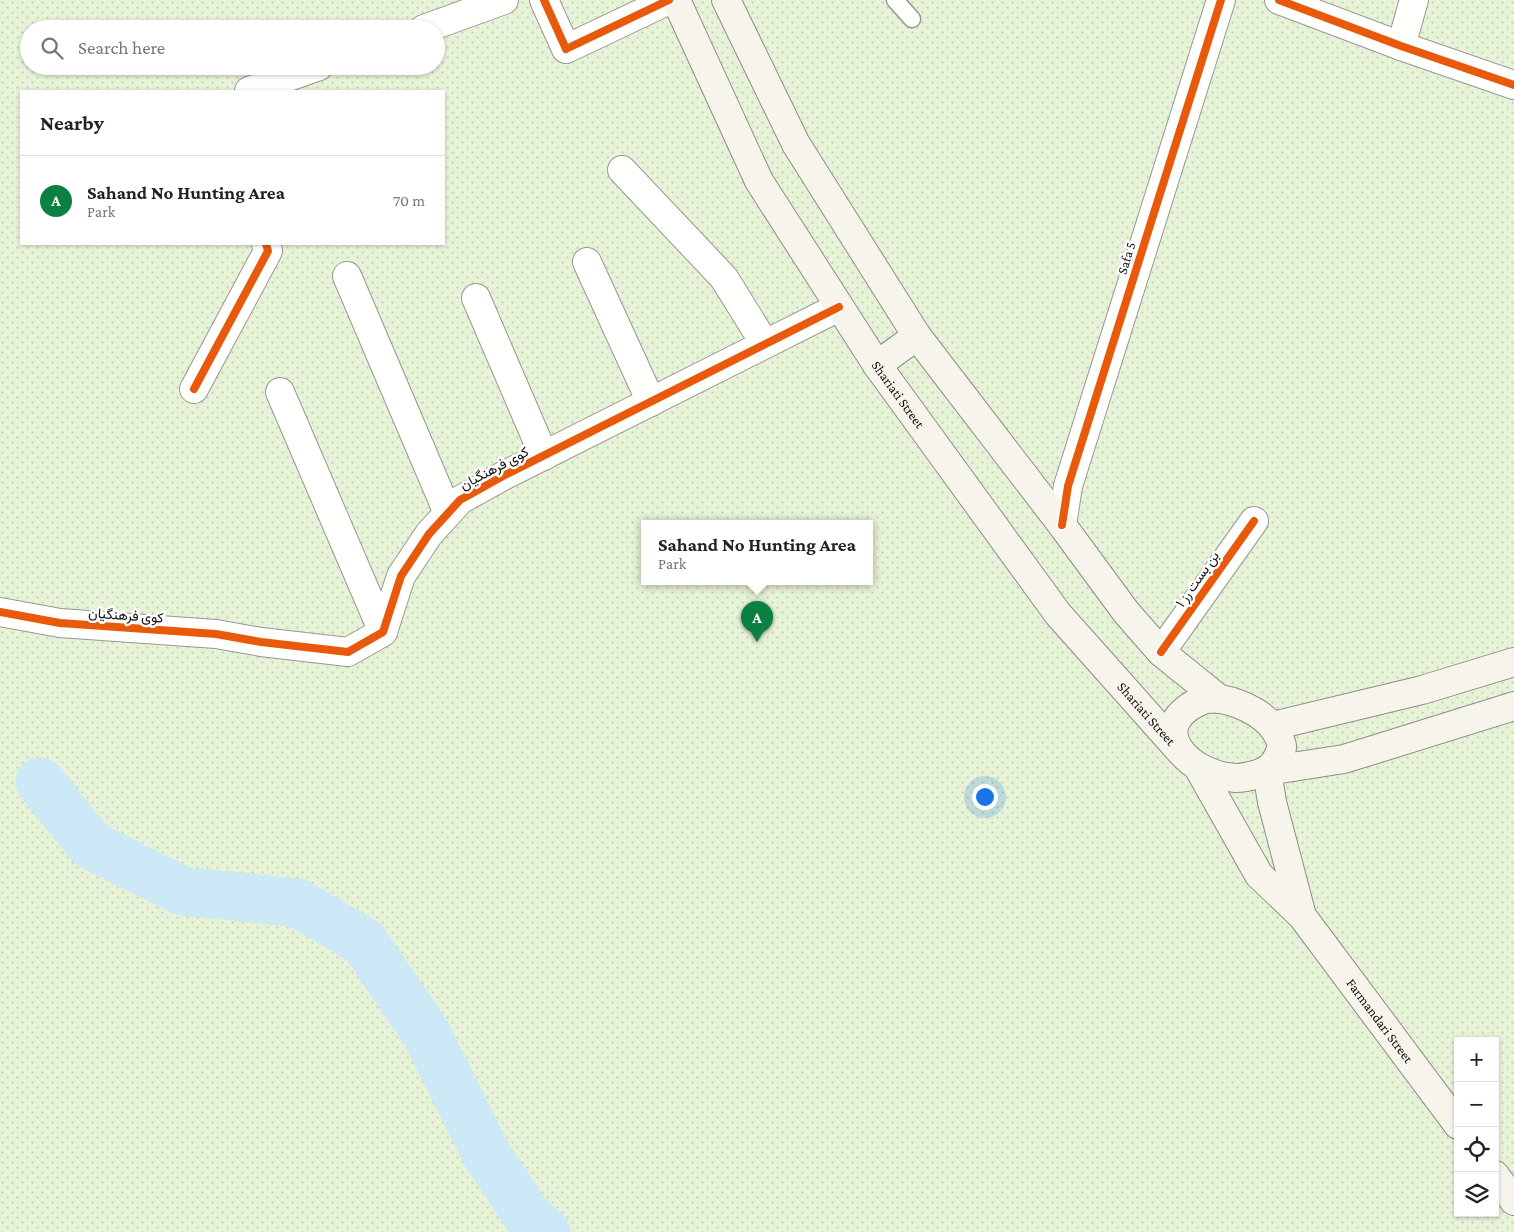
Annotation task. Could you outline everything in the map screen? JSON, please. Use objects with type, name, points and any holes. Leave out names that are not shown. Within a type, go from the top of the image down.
[{"type":"main road","name":"Shariati Street","points":[[676,0],[759,181],[877,365],[1058,614],[1189,759]]},
{"type":"main road","points":[[726,0],[796,144],[917,336],[1126,612],[1161,652],[1219,699]]},
{"type":"main road","points":[[877,365],[917,336]]},
{"type":"main road","points":[[1273,726],[1422,690],[1514,662]]},
{"type":"main road","points":[[1422,690],[1434,731]]},
{"type":"main road","points":[[1267,771],[1277,761],[1282,746],[1273,726],[1260,715],[1240,705],[1219,699],[1205,699],[1184,710],[1175,722],[1174,742],[1189,759],[1224,777],[1238,778],[1267,771],[1344,760],[1514,706]]},
{"type":"main road","name":"Farmandari Street","points":[[1189,759],[1259,875],[1302,916],[1454,1120]]},
{"type":"main road","name":"Farmandari Street","points":[[1267,771],[1272,802],[1302,916]]},
{"type":"main road","points":[[1499,1180],[1514,1200]]},
{"type":"street","points":[[445,21],[504,0]]},
{"type":"street","points":[[544,0],[566,49],[669,0]]},
{"type":"street","name":"Safa 5","points":[[1062,525],[1068,486],[1220,0]]},
{"type":"street","points":[[1279,0],[1514,86]]},
{"type":"street","points":[[1401,46],[1414,0]]},
{"type":"street","points":[[252,90],[294,75]]},
{"type":"street","points":[[622,170],[724,278],[765,344]]},
{"type":"street","points":[[194,389],[268,251],[266,245]]},
{"type":"street","points":[[587,262],[651,402]]},
{"type":"street","points":[[347,276],[448,513]]},
{"type":"street","points":[[476,298],[544,456]]},
{"type":"street","name":"کوی فرهنگیان","points":[[0,612],[60,622],[216,634],[260,642],[348,652],[383,632],[401,576],[429,534],[460,500],[839,307]]},
{"type":"street","points":[[280,392],[383,632]]},
{"type":"street","name":"بن بست رز ۱","points":[[1161,652],[1254,521]]},
{"type":"lane","points":[[895,0],[912,19]]},
{"type":"green space","points":[[0,0],[1514,0],[1514,1232],[0,1232]]},
{"type":"waterway","points":[[40,782],[91,845],[182,891],[298,903],[364,942],[426,1033],[487,1155],[529,1218],[546,1232]]},
{"type":"cycle path","points":[[544,0],[566,49],[669,0]]},
{"type":"cycle path","points":[[1062,525],[1068,486],[1221,0]]},
{"type":"cycle path","points":[[1279,0],[1401,46],[1514,85]]},
{"type":"cycle path","points":[[194,389],[268,251],[266,245]]},
{"type":"cycle path","points":[[0,612],[60,623],[216,634],[261,642],[348,652],[383,632],[401,576],[429,534],[460,500],[503,476],[839,307]]},
{"type":"cycle path","points":[[1161,652],[1254,521]]},
{"type":"place","name":"Sahand No Hunting Area","points":[[757,642]]}]
